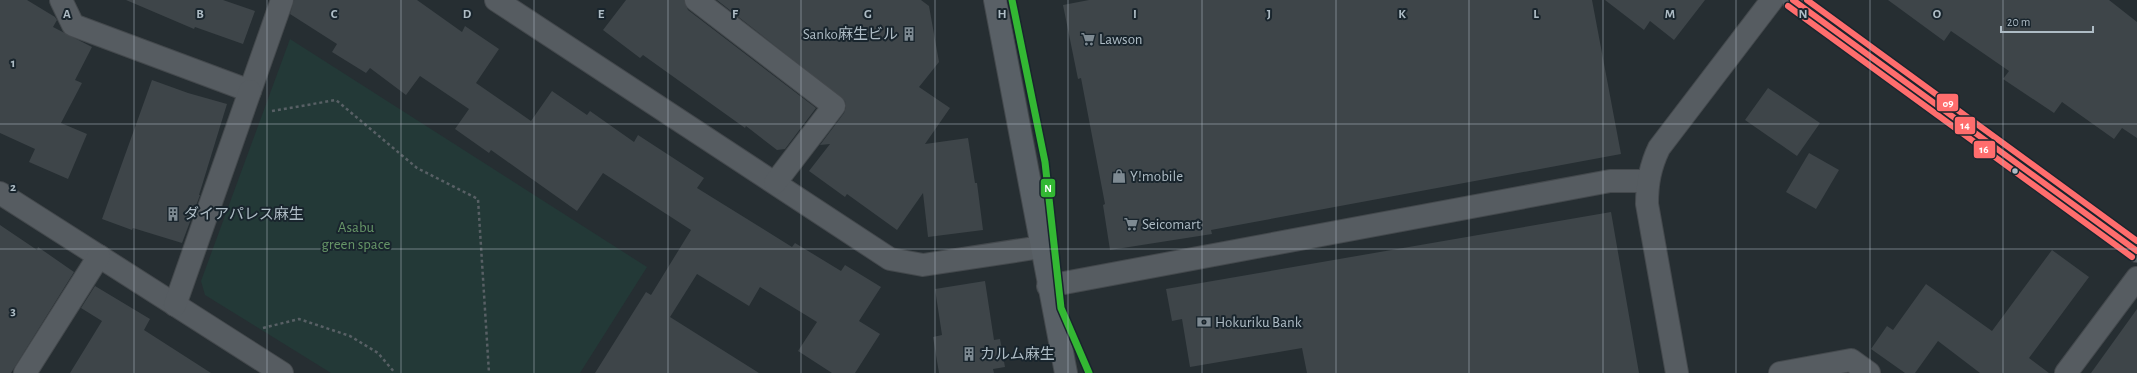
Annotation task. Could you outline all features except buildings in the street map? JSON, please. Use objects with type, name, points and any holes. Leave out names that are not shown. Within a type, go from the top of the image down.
[{"type":"street","points":[[61,0],[73,25],[250,91]]},
{"type":"street","points":[[175,305],[282,0]]},
{"type":"street","points":[[496,0],[890,259],[923,265],[1041,247]]},
{"type":"street","points":[[696,0],[834,106],[775,183]]},
{"type":"street","points":[[995,0],[1048,286],[1066,373]]},
{"type":"street","points":[[1678,373],[1647,204],[1647,181],[1659,148],[1772,0]]},
{"type":"street","points":[[1793,0],[2137,250]]},
{"type":"street","points":[[1048,286],[1610,181],[1647,181]]},
{"type":"street","points":[[0,193],[282,373]]},
{"type":"street","points":[[25,373],[99,256]]},
{"type":"street","points":[[2066,373],[2137,278]]},
{"type":"street","points":[[1780,373],[1851,360],[1869,373]]},
{"type":"path","points":[[265,112],[336,100],[417,168],[478,199],[489,373]]},
{"type":"path","points":[[260,328],[299,319],[342,333],[378,353],[395,373]]},
{"type":"green space","name":"Asabu green space","points":[[290,39],[647,267],[580,373],[331,373],[205,295],[201,281]]},
{"type":"transit line","name":"N","points":[[1012,0],[1045,162],[1061,308],[1089,373]]},
{"type":"transit line","name":"14","points":[[1793,0],[2137,251]]},
{"type":"transit line","name":"09","points":[[1807,0],[2137,241]]},
{"type":"transit line","name":"16","points":[[1788,6],[2132,257]]},
{"type":"place","name":"Sanko麻生ビル","points":[[909,34]]},
{"type":"place","name":"Lawson","points":[[1088,39]]},
{"type":"place","name":"Y!mobile","points":[[1119,176]]},
{"type":"place","name":"ダイアパレス麻生","points":[[173,214]]},
{"type":"place","name":"Seicomart","points":[[1131,224]]},
{"type":"place","name":"Hokuriku Bank","points":[[1204,322]]},
{"type":"place","name":"カルム麻生","points":[[969,354]]}]
